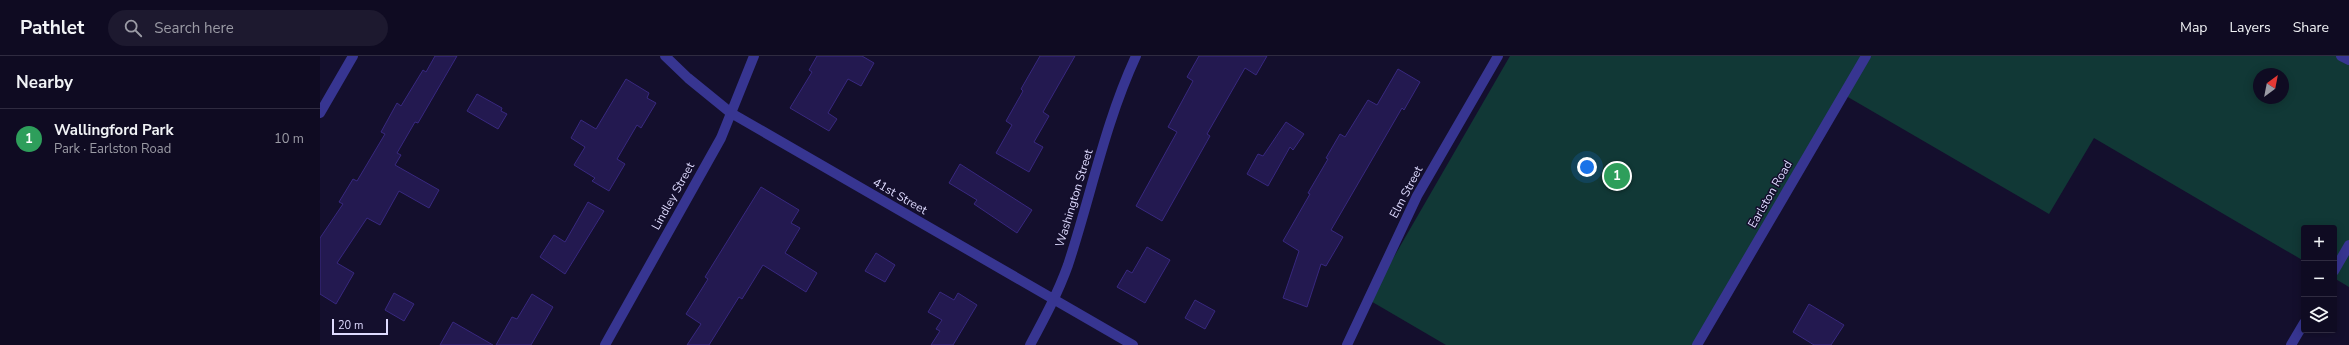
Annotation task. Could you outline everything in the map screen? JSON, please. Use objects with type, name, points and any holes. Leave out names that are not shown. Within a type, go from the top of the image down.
[{"type":"street","points":[[320,113],[353,56]]},
{"type":"street","name":"41st Street","points":[[665,56],[688,78],[731,113],[1133,345]]},
{"type":"street","name":"Lindley Street","points":[[605,345],[720,138],[754,56]]},
{"type":"street","name":"Washington Street","points":[[1030,345],[1054,300],[1068,265],[1114,108],[1136,56]]},
{"type":"street","name":"Elm Street","points":[[1347,345],[1417,196],[1498,56]]},
{"type":"street","name":"Earlston Road","points":[[1697,345],[1866,56]]},
{"type":"street","points":[[2341,56],[2349,60]]},
{"type":"street","points":[[2337,266],[2349,245]]},
{"type":"street","points":[[2291,345],[2301,327]]},
{"type":"green space","points":[[1510,56],[2349,56],[2349,287],[2337,280],[2337,225],[2301,225],[2301,259],[2094,138],[2049,214],[1841,93],[1694,345],[1446,345],[1369,300]]},
{"type":"building","points":[[435,56],[457,56],[418,123],[415,122],[397,153],[401,155],[395,165],[439,190],[429,208],[399,191],[380,225],[367,218],[337,263],[354,273],[336,304],[320,294],[320,238],[343,204],[339,202],[353,179],[357,181],[385,134],[381,132],[397,103],[401,106],[423,70],[426,72]]},
{"type":"building","points":[[817,56],[862,56],[874,63],[861,86],[848,79],[828,113],[837,119],[829,131],[790,108],[812,72],[809,70]]},
{"type":"building","points":[[1040,56],[1075,56],[1043,112],[1049,116],[1034,142],[1043,147],[1029,172],[996,153],[1012,125],[1006,121],[1023,91],[1021,89]]},
{"type":"building","points":[[1199,56],[1267,56],[1256,75],[1245,68],[1207,134],[1210,136],[1162,221],[1136,206],[1177,132],[1168,127],[1193,81],[1187,77]]},
{"type":"building","points":[[1398,69],[1420,82],[1404,110],[1402,108],[1331,230],[1343,237],[1326,266],[1321,264],[1307,307],[1283,298],[1299,251],[1283,241],[1310,194],[1308,193],[1328,159],[1326,158],[1340,134],[1345,137],[1368,100],[1377,105]]},
{"type":"building","points":[[626,79],[649,93],[647,98],[656,103],[641,128],[637,125],[617,159],[625,164],[609,191],[592,181],[595,178],[574,165],[585,147],[571,138],[581,120],[596,129]]},
{"type":"building","points":[[477,94],[502,108],[501,111],[507,114],[498,129],[467,111]]},
{"type":"building","points":[[1286,122],[1304,134],[1293,150],[1290,147],[1268,186],[1247,174],[1258,154],[1263,156]]},
{"type":"building","points":[[960,164],[1032,210],[1017,233],[974,204],[977,200],[949,183]]},
{"type":"building","points":[[761,187],[799,210],[791,223],[800,228],[785,253],[817,273],[806,292],[763,265],[742,299],[739,297],[709,345],[687,345],[701,324],[686,314],[708,279],[705,277]]},
{"type":"building","points":[[588,202],[604,211],[565,274],[540,257],[554,235],[565,242]]},
{"type":"building","points":[[1147,247],[1170,260],[1145,303],[1117,287],[1127,270],[1132,273]]},
{"type":"building","points":[[876,253],[895,265],[885,282],[865,271]]},
{"type":"building","points":[[940,292],[954,300],[958,293],[977,305],[953,345],[931,345],[940,331],[936,329],[942,320],[928,312]]},
{"type":"building","points":[[394,293],[414,304],[404,321],[385,310]]},
{"type":"building","points":[[532,294],[553,307],[531,345],[496,345],[512,317],[517,319]]},
{"type":"building","points":[[1195,300],[1215,311],[1205,329],[1185,318]]},
{"type":"building","points":[[1809,304],[1844,325],[1831,345],[1814,345],[1793,332]]},
{"type":"building","points":[[453,322],[493,345],[440,345]]},
{"type":"place","name":"Wallingford Park","points":[[1617,176]]}]
